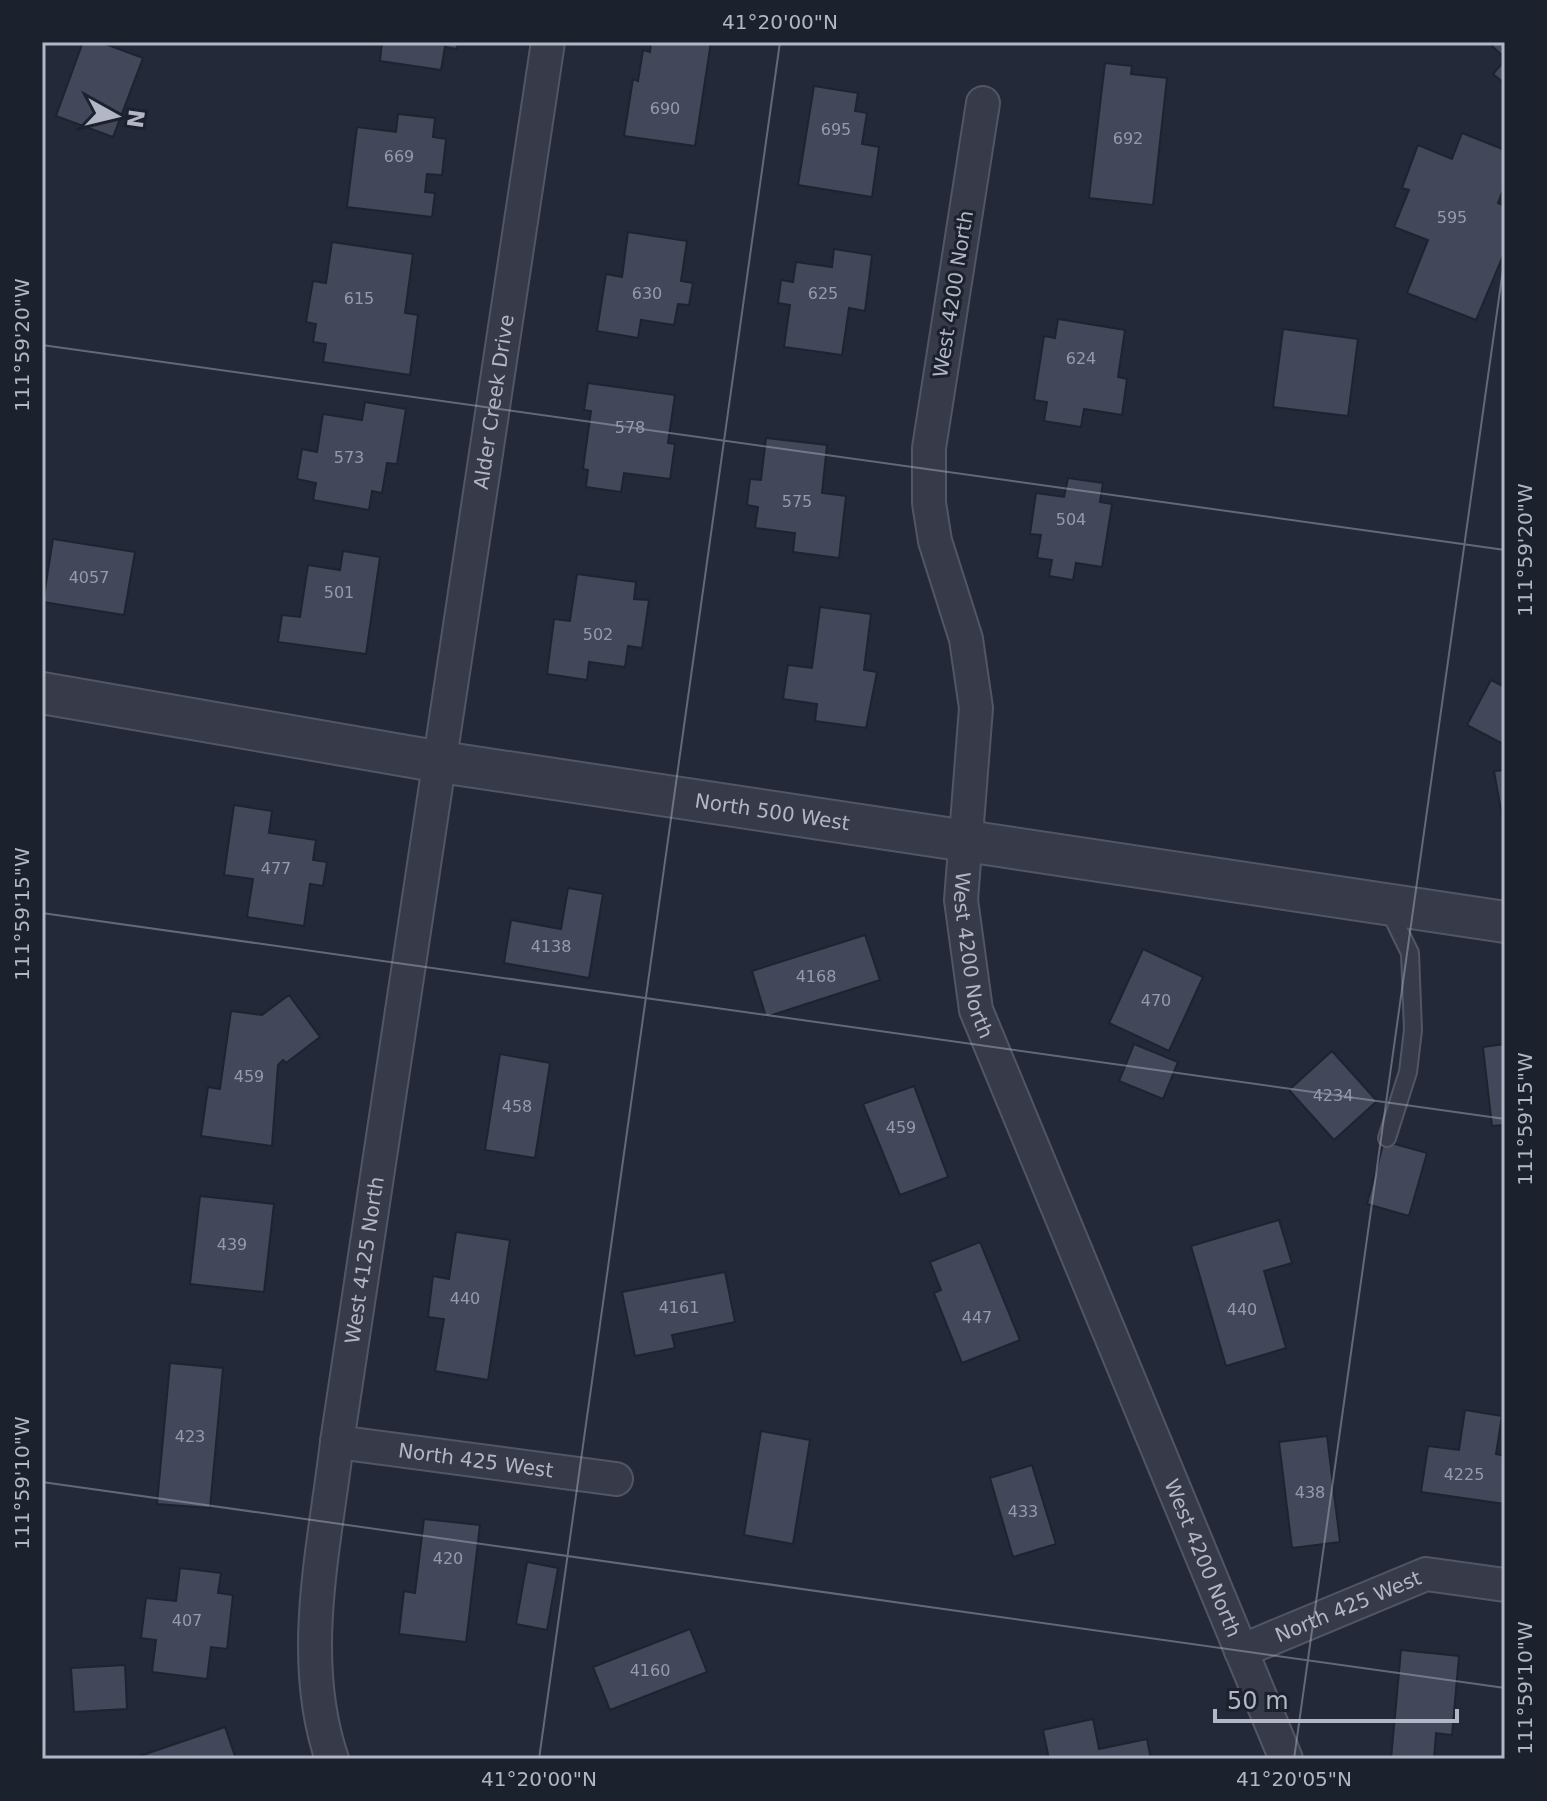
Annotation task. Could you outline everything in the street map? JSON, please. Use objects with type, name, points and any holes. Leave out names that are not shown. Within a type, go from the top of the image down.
[{"type":"street","name":"Alder Creek Drive","points":[[441,762],[548,42]]},
{"type":"street","name":"West 4200 North","points":[[983,103],[929,448],[929,503],[935,541],[966,639],[976,708],[963,842],[962,927],[976,1010],[1286,1759]]},
{"type":"street","name":"North 500 West","points":[[42,693],[441,762],[1505,922]]},
{"type":"street","name":"West 4125 North","points":[[332,1759],[312,1651],[337,1442],[441,762]]},
{"type":"street","name":"North 425 West","points":[[337,1442],[616,1479]]},
{"type":"street","name":"North 425 West","points":[[1241,1651],[1426,1574],[1505,1585]]},
{"type":"lane","points":[[1386,905],[1410,953],[1413,1030],[1408,1072],[1387,1138]]},
{"type":"building","points":[[83,42],[100,42],[143,58],[113,137],[56,116]]},
{"type":"building","points":[[382,42],[458,42],[457,49],[445,47],[441,70],[380,61]]},
{"type":"building","points":[[651,42],[711,42],[695,146],[624,136],[633,79],[638,81],[643,50],[650,52]]},
{"type":"building","points":[[1496,42],[1505,42],[1505,58],[1492,46]]},
{"type":"building","points":[[1505,60],[1505,84],[1493,74]]},
{"type":"building","points":[[1105,63],[1132,66],[1131,74],[1167,78],[1153,205],[1089,198]]},
{"type":"building","points":[[814,86],[858,93],[855,111],[867,113],[862,144],[879,147],[872,197],[798,185]]},
{"type":"building","points":[[398,114],[435,118],[433,137],[446,139],[442,175],[427,174],[425,192],[435,193],[432,217],[347,207],[357,127],[396,132]]},
{"type":"building","points":[[1462,133],[1505,150],[1505,185],[1498,203],[1505,206],[1505,251],[1476,320],[1407,293],[1428,240],[1394,227],[1409,190],[1402,188],[1418,145],[1452,159]]},
{"type":"building","points":[[628,232],[687,241],[681,281],[693,283],[689,305],[678,304],[674,325],[641,320],[638,338],[597,331],[606,274],[622,277]]},
{"type":"building","points":[[332,242],[413,254],[405,313],[418,315],[410,375],[323,362],[326,344],[313,342],[316,324],[306,322],[313,281],[326,283]]},
{"type":"building","points":[[834,249],[872,255],[865,311],[849,308],[842,355],[784,347],[790,305],[778,303],[781,280],[793,282],[796,262],[832,267]]},
{"type":"building","points":[[1058,319],[1125,330],[1118,377],[1127,379],[1122,415],[1084,409],[1081,427],[1044,421],[1047,402],[1034,400],[1044,336],[1055,338]]},
{"type":"building","points":[[1283,329],[1358,339],[1348,416],[1273,407]]},
{"type":"building","points":[[588,383],[675,395],[668,443],[675,444],[670,479],[624,473],[621,492],[586,487],[588,470],[583,469],[591,411],[584,410]]},
{"type":"building","points":[[365,402],[406,409],[397,464],[387,463],[382,493],[372,491],[369,510],[313,500],[316,483],[297,479],[302,449],[317,452],[323,414],[362,420]]},
{"type":"building","points":[[766,438],[827,445],[822,493],[846,496],[839,558],[793,552],[795,533],[755,528],[758,507],[747,505],[750,479],[761,480]]},
{"type":"building","points":[[1068,478],[1103,483],[1100,502],[1112,504],[1102,567],[1076,563],[1073,580],[1049,576],[1052,560],[1037,558],[1041,535],[1030,534],[1036,493],[1064,497]]},
{"type":"building","points":[[53,539],[135,552],[124,615],[43,602]]},
{"type":"building","points":[[343,551],[380,557],[366,654],[278,642],[282,615],[300,617],[308,565],[340,570]]},
{"type":"building","points":[[577,574],[636,582],[634,599],[649,600],[642,648],[628,646],[625,667],[589,662],[587,680],[547,674],[554,619],[570,621]]},
{"type":"building","points":[[820,607],[871,614],[864,670],[877,672],[866,728],[815,721],[817,704],[783,699],[788,665],[812,668]]},
{"type":"building","points":[[1491,680],[1505,687],[1505,745],[1467,725]]},
{"type":"building","points":[[1505,770],[1505,815],[1502,816],[1494,771]]},
{"type":"building","points":[[234,805],[272,811],[269,833],[316,840],[313,860],[327,862],[323,886],[310,884],[304,926],[247,917],[253,879],[224,875]]},
{"type":"building","points":[[568,888],[603,894],[589,978],[504,963],[511,920],[561,929]]},
{"type":"building","points":[[865,935],[880,980],[766,1017],[752,971]]},
{"type":"building","points":[[1143,949],[1203,977],[1169,1051],[1109,1023]]},
{"type":"building","points":[[289,995],[320,1037],[286,1063],[283,1060],[278,1065],[272,1146],[201,1136],[208,1087],[220,1089],[231,1011],[262,1015]]},
{"type":"building","points":[[1134,1044],[1178,1062],[1163,1099],[1119,1081]]},
{"type":"building","points":[[1505,1044],[1505,1125],[1492,1126],[1483,1047]]},
{"type":"building","points":[[1332,1051],[1377,1101],[1334,1140],[1289,1090]]},
{"type":"building","points":[[500,1054],[550,1063],[535,1158],[485,1150]]},
{"type":"building","points":[[914,1086],[948,1177],[900,1195],[863,1104]]},
{"type":"building","points":[[1384,1141],[1427,1153],[1409,1216],[1367,1204]]},
{"type":"building","points":[[200,1196],[274,1204],[264,1292],[190,1284]]},
{"type":"building","points":[[1279,1220],[1292,1263],[1264,1271],[1286,1348],[1226,1366],[1191,1246]]},
{"type":"building","points":[[456,1232],[510,1240],[488,1380],[435,1371],[444,1319],[428,1317],[433,1276],[449,1279]]},
{"type":"building","points":[[980,1242],[1020,1340],[962,1363],[934,1293],[941,1290],[930,1262]]},
{"type":"building","points":[[725,1272],[735,1322],[672,1335],[675,1348],[635,1356],[622,1292]]},
{"type":"building","points":[[170,1363],[223,1368],[210,1508],[157,1504]]},
{"type":"building","points":[[1465,1410],[1502,1416],[1496,1454],[1505,1456],[1505,1504],[1421,1492],[1428,1446],[1459,1450]]},
{"type":"building","points":[[761,1431],[810,1440],[793,1544],[744,1535]]},
{"type":"building","points":[[1327,1436],[1340,1542],[1292,1548],[1279,1442]]},
{"type":"building","points":[[1032,1465],[1056,1544],[1013,1557],[990,1478]]},
{"type":"building","points":[[424,1519],[480,1525],[466,1642],[399,1634],[404,1591],[415,1593]]},
{"type":"building","points":[[527,1562],[558,1568],[547,1630],[516,1624]]},
{"type":"building","points":[[180,1568],[221,1573],[218,1593],[233,1595],[227,1649],[211,1647],[207,1679],[152,1672],[156,1640],[141,1638],[146,1598],[176,1601]]},
{"type":"building","points":[[690,1629],[707,1672],[610,1710],[593,1667]]},
{"type":"building","points":[[1401,1650],[1459,1656],[1452,1735],[1436,1733],[1434,1759],[1391,1759]]},
{"type":"building","points":[[125,1665],[127,1709],[74,1712],[71,1668]]},
{"type":"building","points":[[1093,1719],[1099,1749],[1147,1739],[1151,1759],[1049,1759],[1043,1730]]},
{"type":"building","points":[[225,1727],[236,1759],[131,1759]]}]
